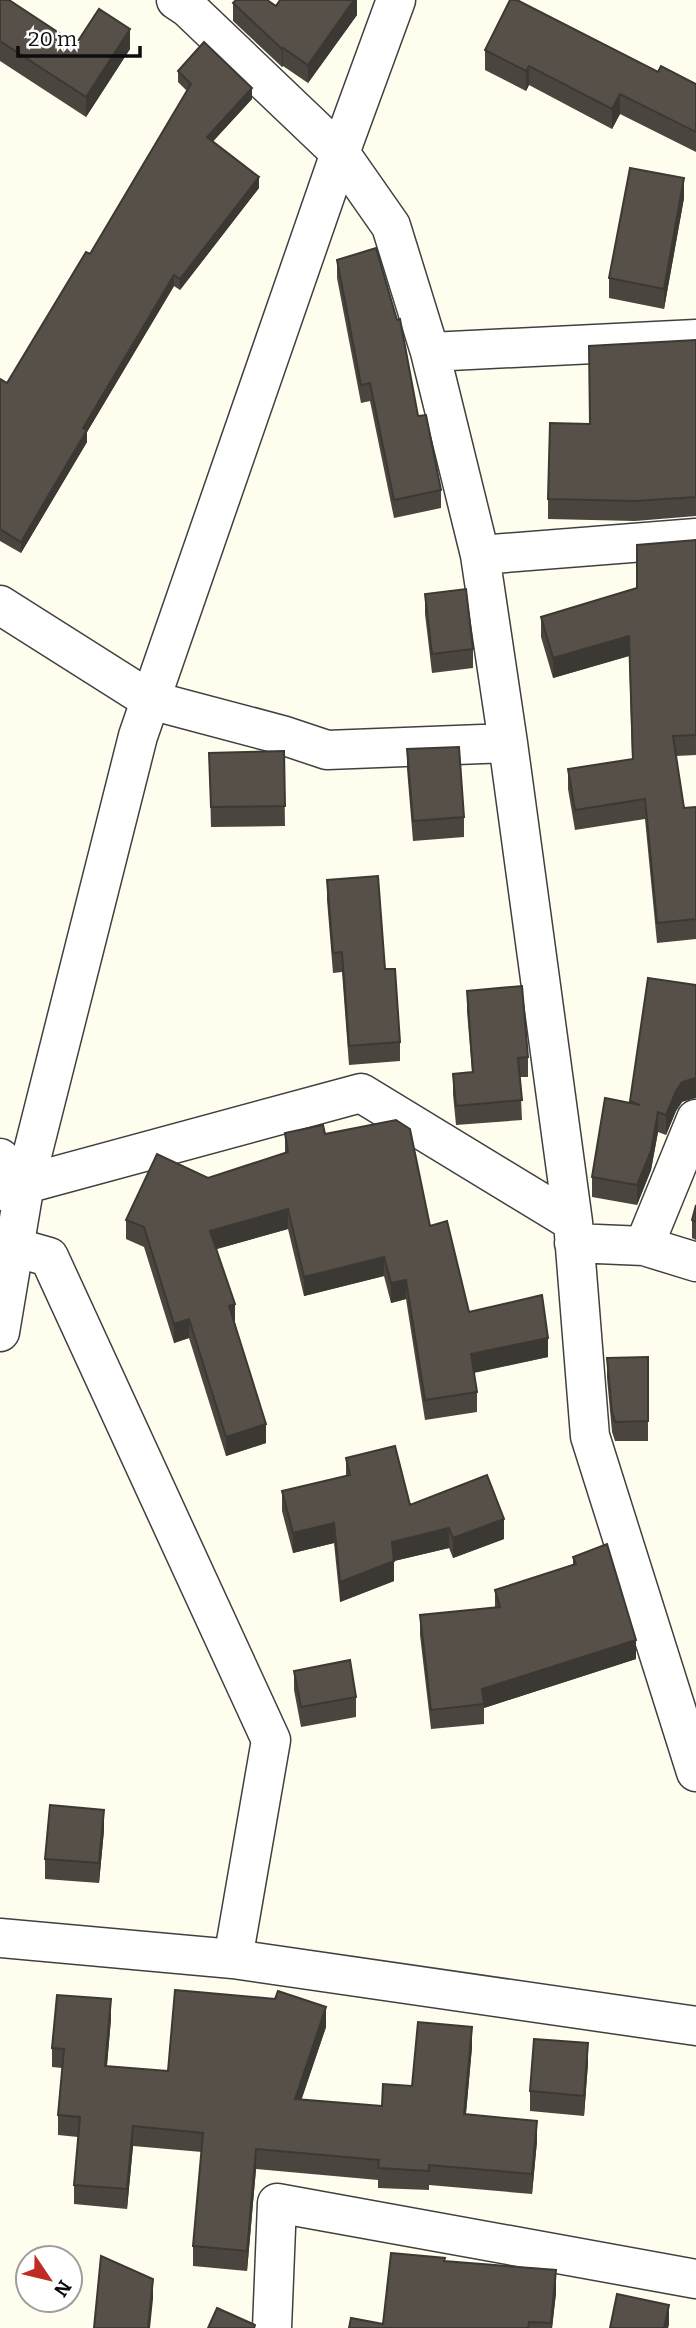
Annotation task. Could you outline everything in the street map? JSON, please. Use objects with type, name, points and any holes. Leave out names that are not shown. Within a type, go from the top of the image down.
[{"type":"street","points":[[176,0],[188,8],[340,153],[391,226],[430,352],[480,555],[508,743],[573,1233],[590,1436],[696,1772]]},
{"type":"street","points":[[0,1332],[14,1247],[8,1177],[135,749],[340,153],[396,0]]},
{"type":"street","points":[[430,352],[696,340]]},
{"type":"street","points":[[480,555],[696,538]]},
{"type":"street","points":[[0,605],[150,700],[282,735],[327,750],[508,743]]},
{"type":"street","points":[[8,1177],[361,1093],[573,1233],[644,1246],[696,1262]]},
{"type":"street","points":[[644,1246],[696,1119]]},
{"type":"street","points":[[14,1247],[49,1257],[271,1740],[233,1959]]},
{"type":"street","points":[[0,1938],[233,1959],[696,2026]]},
{"type":"street","points":[[272,2328],[277,2203],[696,2279]]},
{"type":"building","points":[[0,0],[9,0],[76,44],[99,9],[130,29],[86,97],[0,41]]},
{"type":"building","points":[[236,0],[267,0],[276,6],[280,0],[354,0],[308,65],[282,49],[233,3]]},
{"type":"building","points":[[510,0],[517,0],[658,72],[661,66],[696,84],[696,132],[620,94],[612,109],[529,66],[526,71],[485,50]]},
{"type":"building","points":[[204,42],[252,88],[207,137],[259,177],[180,279],[174,275],[83,428],[87,430],[21,542],[0,529],[0,379],[7,383],[86,252],[90,254],[191,84],[178,71]]},
{"type":"building","points":[[630,168],[684,178],[664,289],[609,278]]},
{"type":"building","points":[[376,248],[397,320],[400,319],[418,416],[426,415],[441,490],[394,500],[370,383],[361,385],[337,260]]},
{"type":"building","points":[[696,340],[696,497],[635,501],[548,499],[550,423],[590,424],[589,346]]},
{"type":"building","points":[[696,540],[696,735],[673,736],[684,808],[696,807],[696,919],[657,923],[645,799],[575,810],[568,769],[633,759],[629,636],[553,658],[541,617],[637,588],[637,545]]},
{"type":"building","points":[[466,589],[473,649],[432,654],[425,594]]},
{"type":"building","points":[[459,747],[464,817],[413,821],[407,749]]},
{"type":"building","points":[[284,751],[285,806],[211,807],[209,753]]},
{"type":"building","points":[[378,876],[385,969],[395,969],[400,1042],[349,1046],[342,952],[333,953],[327,880]]},
{"type":"building","points":[[648,978],[696,985],[696,1078],[682,1082],[666,1115],[658,1112],[651,1151],[637,1185],[592,1177],[605,1098],[640,1105],[630,1101]]},
{"type":"building","points":[[522,986],[528,1057],[518,1058],[522,1100],[456,1106],[453,1074],[473,1072],[467,991]]},
{"type":"building","points":[[396,1120],[410,1129],[430,1226],[447,1221],[469,1312],[542,1295],[548,1338],[471,1354],[477,1392],[425,1400],[406,1280],[391,1283],[384,1257],[304,1277],[288,1209],[210,1231],[235,1304],[229,1306],[266,1424],[226,1437],[189,1319],[174,1324],[144,1227],[126,1220],[157,1154],[208,1178],[288,1152],[285,1133],[323,1125],[325,1134]]},
{"type":"building","points":[[696,1205],[696,1222],[692,1220]]},
{"type":"building","points":[[648,1357],[648,1421],[615,1422],[607,1358]]},
{"type":"building","points":[[395,1446],[410,1505],[487,1475],[504,1519],[453,1538],[449,1528],[392,1542],[394,1561],[340,1582],[334,1523],[293,1533],[282,1491],[350,1475],[346,1458]]},
{"type":"building","points":[[607,1544],[636,1640],[482,1689],[484,1704],[431,1710],[420,1615],[500,1607],[495,1590],[576,1564],[573,1557]]},
{"type":"building","points":[[350,1660],[356,1697],[301,1707],[294,1671]]},
{"type":"building","points":[[50,1805],[104,1810],[99,1863],[45,1859]]},
{"type":"building","points":[[175,1990],[275,1999],[278,1991],[326,2007],[295,2099],[382,2106],[383,2084],[412,2086],[418,2022],[472,2027],[464,2114],[537,2121],[532,2174],[429,2165],[429,2171],[378,2168],[379,2160],[256,2149],[247,2251],[193,2246],[203,2133],[133,2126],[127,2189],[74,2185],[80,2117],[58,2115],[64,2049],[52,2048],[57,1995],[111,1999],[105,2066],[168,2071]]},
{"type":"building","points":[[534,2039],[588,2043],[584,2096],[530,2091]]},
{"type":"building","points":[[391,2253],[445,2258],[444,2261],[556,2270],[551,2323],[529,2322],[528,2328],[349,2328],[351,2318],[383,2324]]},
{"type":"building","points":[[101,2256],[153,2279],[148,2328],[94,2328]]},
{"type":"building","points":[[617,2294],[669,2305],[664,2328],[610,2328]]},
{"type":"building","points":[[217,2308],[255,2325],[254,2328],[208,2328]]}]
